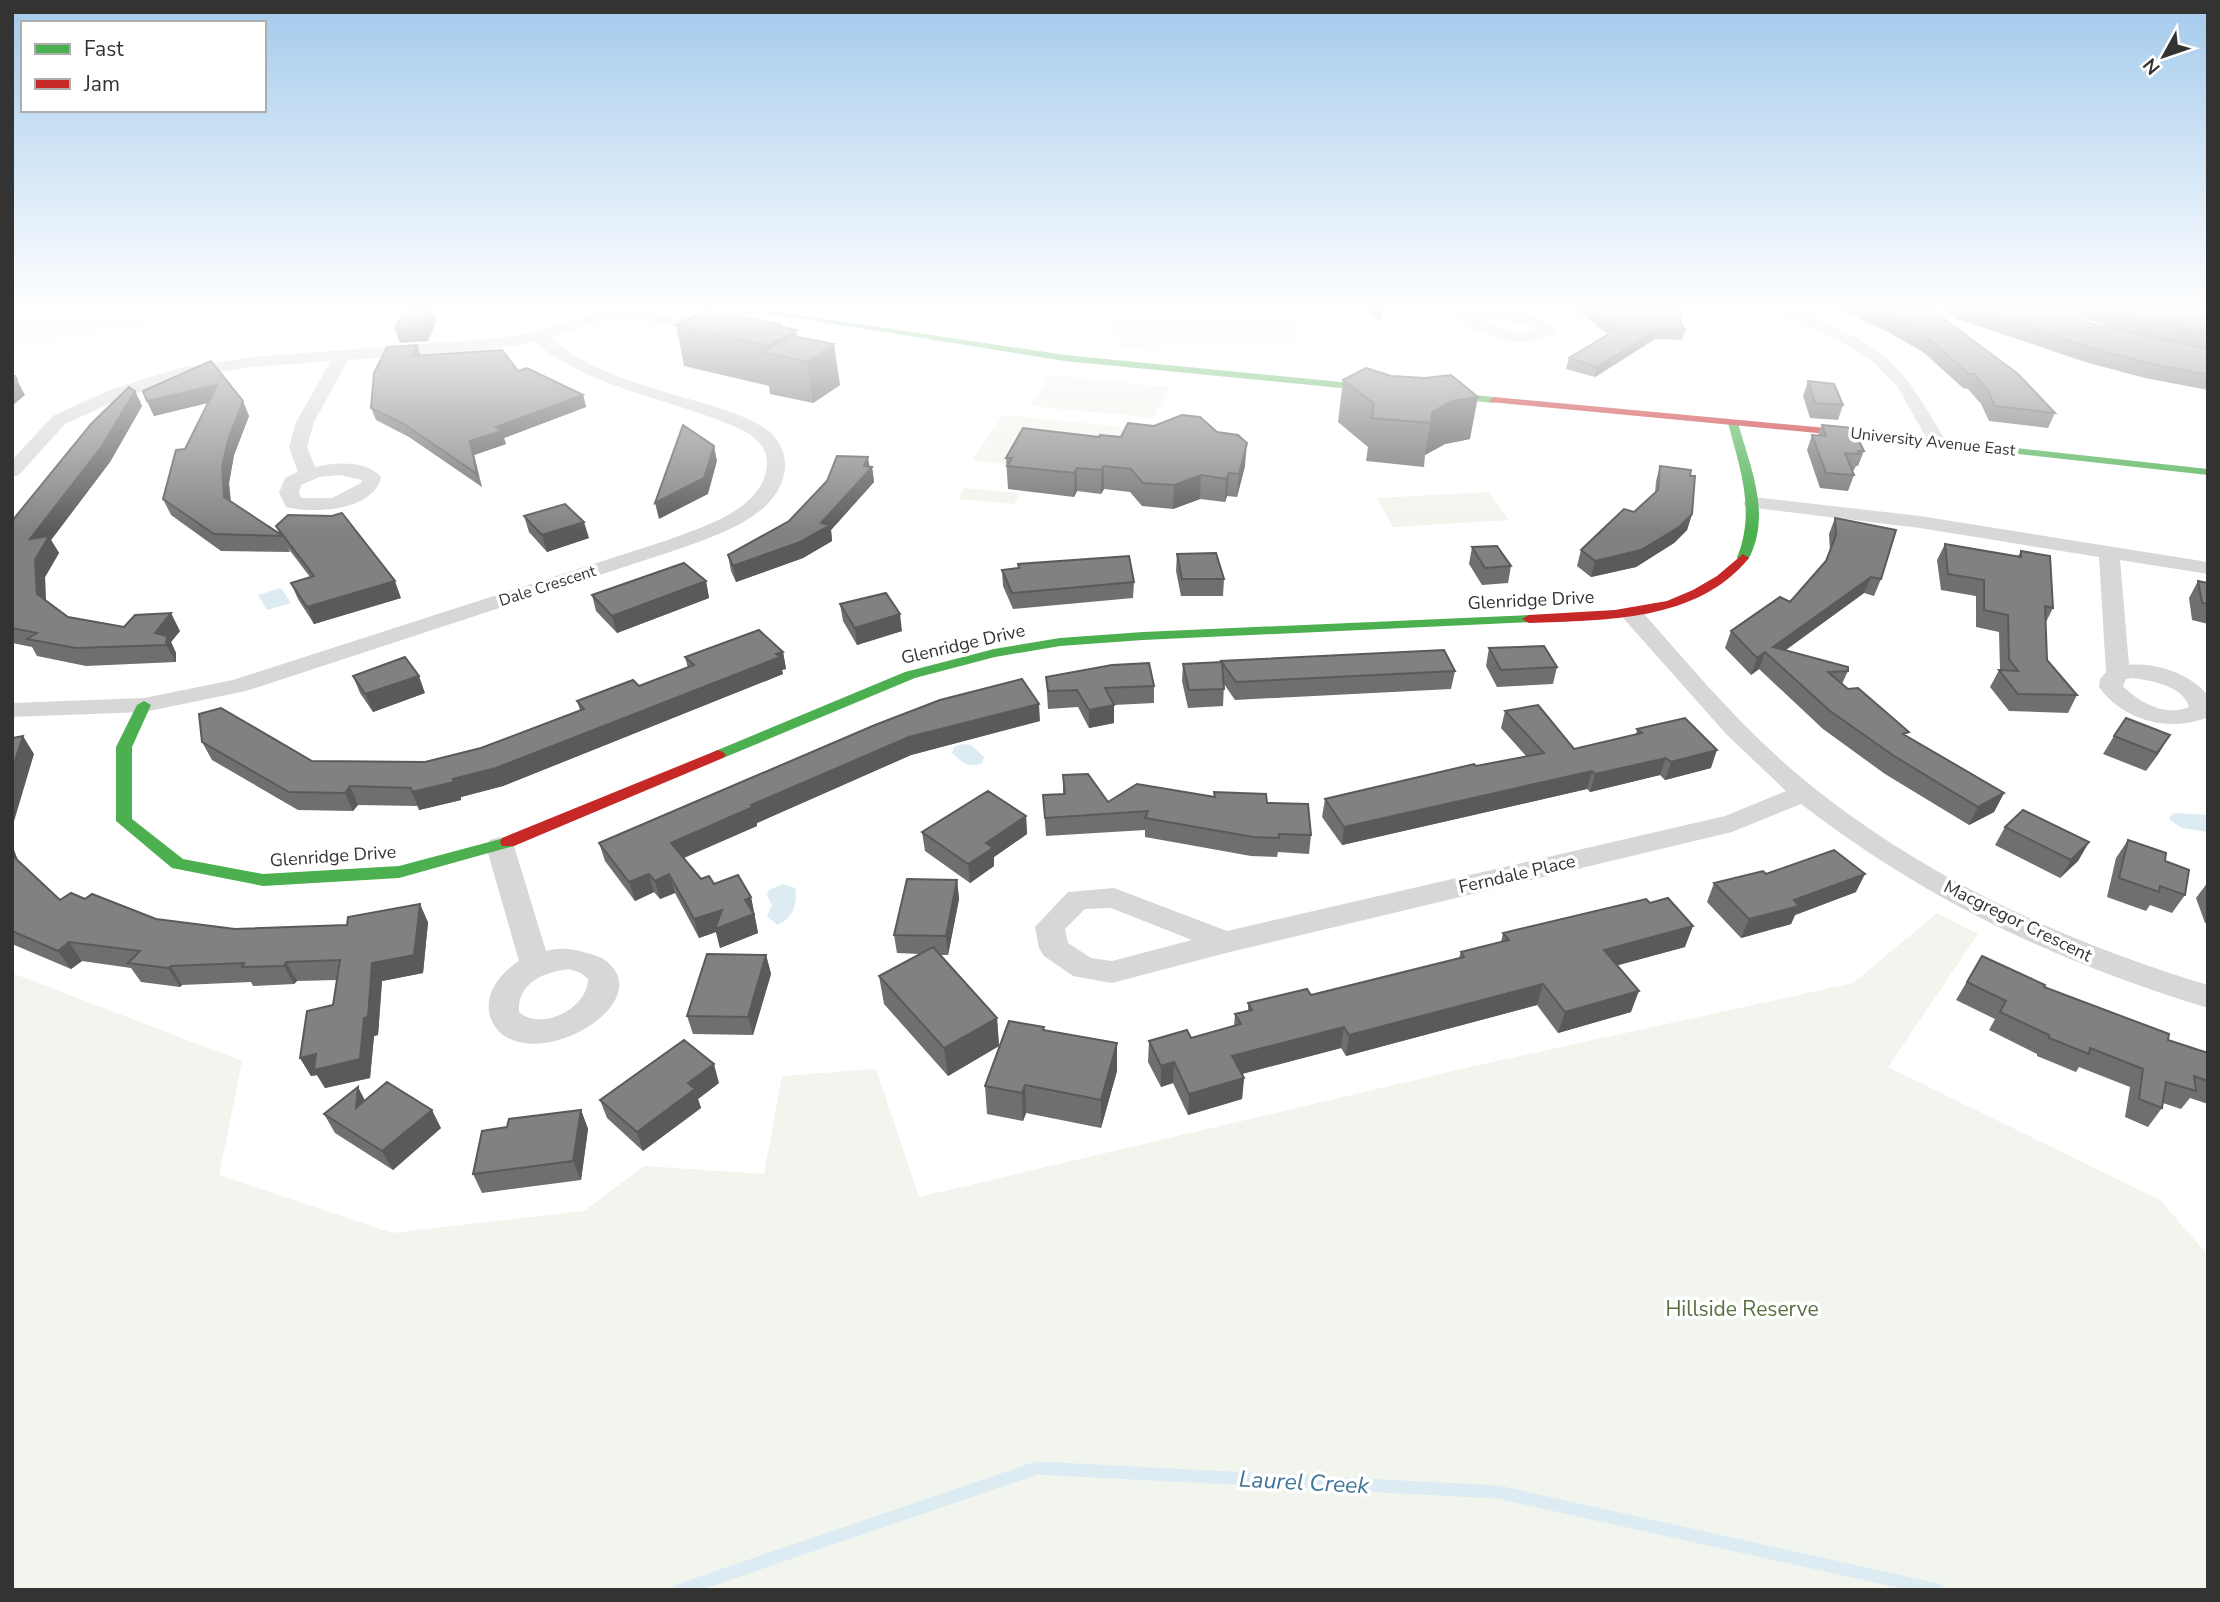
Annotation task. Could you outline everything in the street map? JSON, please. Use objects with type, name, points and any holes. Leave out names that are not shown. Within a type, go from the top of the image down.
[{"type":"street","points":[[12,471],[59,420],[116,394],[151,383]]},
{"type":"street","points":[[308,474],[298,447],[304,422],[326,383]]},
{"type":"street","name":"Dale Crescent","points":[[12,710],[144,705],[238,686],[675,544],[718,527],[746,511],[766,492],[777,473],[775,454],[763,435],[724,416],[626,383]]},
{"type":"street","name":"University Avenue East","points":[[1320,383],[1936,440],[2208,472]]},
{"type":"street","points":[[1902,383],[1936,440]]},
{"type":"street","name":"Glenridge Drive","points":[[144,705],[124,747],[124,821],[178,864],[262,880],[399,872],[500,846],[910,675],[994,653],[1060,642],[1143,636],[1632,614],[1671,605],[1726,578],[1745,560],[1755,522],[1734,423]]},
{"type":"street","points":[[1753,503],[1920,522],[2208,568]]},
{"type":"street","points":[[2109,553],[2118,674]]},
{"type":"street","name":"Macgregor Crescent","points":[[1632,614],[1727,721],[1804,793],[1883,850],[1971,902],[2103,962],[2208,997]]},
{"type":"street","name":"Ferndale Place","points":[[1226,942],[1114,898],[1077,899],[1050,927],[1054,948],[1084,968],[1112,972],[1226,942],[1732,823],[1804,793]]},
{"type":"street","points":[[500,846],[535,966]]},
{"type":"green space","points":[[1045,383],[1127,383],[1169,387],[1154,418],[1030,406]]},
{"type":"green space","points":[[1003,415],[1132,428],[1117,458],[1010,465],[972,460]]},
{"type":"green space","points":[[965,488],[1020,493],[1014,504],[958,499]]},
{"type":"green space","points":[[1489,492],[1509,520],[1393,527],[1377,498]]},
{"type":"green space","name":"Hillside Reserve","points":[[1937,913],[1978,934],[1888,1067],[2160,1200],[2208,1255],[2208,1590],[12,1590],[12,973],[242,1061],[219,1175],[392,1233],[584,1211],[644,1166],[764,1174],[782,1076],[876,1069],[919,1197],[1470,1067],[1853,983]]},
{"type":"shaded area","points":[[281,588],[291,603],[267,610],[258,595]]},
{"type":"shaded area","points":[[961,744],[971,745],[984,757],[982,763],[969,765],[952,753],[954,747]]},
{"type":"shaded area","points":[[2175,813],[2208,815],[2208,832],[2182,828],[2169,817]]},
{"type":"shaded area","points":[[783,884],[795,888],[796,899],[791,915],[777,925],[767,916],[772,905],[767,895],[769,890]]},
{"type":"building","points":[[162,383],[228,383],[243,401],[228,440],[222,467],[224,497],[283,536],[214,534],[163,499],[176,450],[185,449],[217,385],[147,401],[143,391]]},
{"type":"building","points":[[373,383],[558,383],[583,395],[496,427],[502,431],[470,441],[477,474],[404,424],[371,408]]},
{"type":"building","points":[[1347,383],[1461,383],[1478,397],[1452,401],[1432,412],[1431,423],[1372,418],[1374,404]]},
{"type":"building","points":[[1809,383],[1834,384],[1843,405],[1815,403]]},
{"type":"building","points":[[1982,383],[2026,383],[2055,413],[1995,406]]},
{"type":"building","points":[[129,387],[135,391],[102,446],[30,539],[49,536],[35,560],[37,594],[68,617],[124,627],[135,615],[171,613],[155,633],[167,636],[166,645],[76,648],[27,639],[37,633],[12,628],[12,521],[91,424]]},
{"type":"building","points":[[1182,415],[1200,417],[1217,432],[1238,435],[1247,443],[1239,474],[1229,473],[1226,479],[1201,475],[1174,485],[1143,483],[1131,469],[1104,466],[1101,470],[1077,468],[1074,473],[1007,466],[1012,458],[1006,458],[1023,428],[1121,437],[1128,423],[1154,426]]},
{"type":"building","points":[[683,425],[714,446],[704,478],[655,503]]},
{"type":"building","points":[[1822,425],[1853,428],[1864,451],[1858,451],[1860,454],[1845,453],[1854,475],[1826,473],[1812,435],[1826,436]]},
{"type":"building","points":[[837,456],[868,457],[864,466],[872,467],[821,523],[830,525],[800,542],[733,566],[728,555],[789,521],[827,481]]},
{"type":"building","points":[[1660,466],[1691,470],[1690,476],[1695,476],[1692,514],[1679,527],[1641,550],[1595,561],[1581,550],[1624,509],[1634,512],[1658,490]]},
{"type":"building","points":[[565,504],[584,522],[542,535],[524,516]]},
{"type":"building","points":[[342,513],[395,581],[307,607],[291,583],[314,576],[276,526],[288,515],[332,516]]},
{"type":"building","points":[[1835,518],[1896,530],[1881,579],[1871,577],[1773,647],[1848,667],[1848,671],[1828,672],[1848,689],[1858,688],[1909,732],[1903,734],[2004,793],[1978,807],[1894,756],[1830,711],[1765,652],[1757,658],[1731,631],[1780,597],[1790,602],[1826,561],[1836,535]]},
{"type":"building","points":[[1945,544],[2021,557],[2021,551],[2050,556],[2053,608],[2045,606],[2047,660],[2077,695],[2018,694],[1999,670],[2018,671],[2009,659],[2008,615],[1984,610],[1984,580],[1948,574]]},
{"type":"building","points":[[1497,546],[1511,566],[1485,568],[1472,547]]},
{"type":"building","points":[[1216,553],[1224,579],[1182,579],[1177,554]]},
{"type":"building","points":[[1129,556],[1134,582],[1012,593],[1002,570],[1019,568],[1018,564]]},
{"type":"building","points":[[684,563],[706,581],[612,616],[592,595]]},
{"type":"building","points":[[2198,581],[2208,583],[2208,604],[2202,603]]},
{"type":"building","points":[[886,593],[900,614],[855,628],[840,604]]},
{"type":"building","points":[[759,630],[783,652],[776,654],[780,657],[496,768],[412,792],[411,788],[350,786],[345,793],[289,792],[202,742],[199,714],[221,708],[312,761],[425,762],[481,748],[584,709],[577,701],[633,680],[639,686],[694,665],[685,657]]},
{"type":"building","points":[[1544,646],[1557,667],[1501,670],[1489,648]]},
{"type":"building","points":[[1444,650],[1455,671],[1236,682],[1221,661]]},
{"type":"building","points":[[405,657],[419,676],[365,694],[353,676]]},
{"type":"building","points":[[1222,662],[1224,689],[1189,690],[1183,664]]},
{"type":"building","points":[[1149,663],[1154,686],[1105,688],[1114,705],[1089,710],[1077,690],[1048,691],[1046,677],[1112,665]]},
{"type":"building","points":[[1022,679],[1039,704],[909,737],[751,805],[753,807],[671,843],[701,879],[709,876],[714,884],[738,875],[751,897],[745,900],[754,914],[715,929],[722,910],[694,919],[669,874],[655,881],[649,874],[629,882],[599,843],[875,725],[940,700]]},
{"type":"building","points":[[1538,705],[1574,749],[1642,733],[1637,729],[1685,718],[1717,750],[1671,762],[1666,758],[1595,774],[1592,771],[1344,827],[1325,799],[1474,764],[1476,766],[1544,753],[1505,711]]},
{"type":"building","points":[[2126,718],[2170,735],[2157,753],[2114,736]]},
{"type":"building","points":[[23,736],[12,770],[12,738]]},
{"type":"building","points":[[1088,774],[1108,802],[1137,784],[1215,797],[1214,792],[1266,794],[1267,803],[1308,804],[1311,835],[1279,834],[1279,838],[1253,837],[1145,818],[1148,811],[1045,818],[1043,795],[1065,794],[1063,775]]},
{"type":"building","points":[[988,791],[1026,816],[986,843],[993,848],[968,864],[922,832]]},
{"type":"building","points":[[2023,810],[2089,842],[2071,860],[2005,827]]},
{"type":"building","points":[[2128,840],[2166,853],[2165,861],[2189,870],[2185,895],[2160,886],[2159,892],[2119,878]]},
{"type":"building","points":[[1834,850],[1865,874],[1794,900],[1799,906],[1749,919],[1714,883],[1763,871],[1766,874]]},
{"type":"building","points":[[12,855],[60,900],[71,893],[85,899],[92,894],[156,919],[235,929],[347,925],[348,917],[420,904],[414,955],[372,963],[368,1017],[364,1018],[360,1059],[314,1070],[316,1054],[300,1058],[307,1011],[333,1005],[340,960],[286,962],[284,966],[242,967],[244,963],[168,968],[128,963],[140,951],[69,942],[58,951],[12,931]]},
{"type":"building","points":[[907,879],[957,880],[946,936],[894,935]]},
{"type":"building","points":[[1668,898],[1693,926],[1604,950],[1639,991],[1565,1012],[1543,984],[1349,1035],[1344,1027],[1232,1056],[1244,1078],[1189,1094],[1174,1062],[1161,1066],[1149,1041],[1187,1030],[1191,1038],[1241,1024],[1235,1014],[1252,1010],[1248,1003],[1307,989],[1311,995],[1464,957],[1461,952],[1509,940],[1503,933],[1646,899],[1650,903]]},
{"type":"building","points":[[933,947],[997,1018],[944,1048],[879,976]]},
{"type":"building","points":[[707,954],[766,955],[748,1017],[687,1016]]},
{"type":"building","points":[[1982,956],[2045,985],[2044,987],[2169,1034],[2168,1040],[2208,1053],[2208,1081],[2194,1076],[2196,1091],[2166,1082],[2162,1108],[2139,1099],[2143,1069],[2090,1048],[2089,1054],[2049,1038],[2049,1035],[2000,1012],[2006,1001],[1967,982]]},
{"type":"building","points":[[1009,1021],[1117,1043],[1101,1100],[1025,1085],[1022,1093],[985,1086]]},
{"type":"building","points":[[684,1040],[714,1064],[688,1083],[695,1089],[637,1132],[600,1100]]},
{"type":"building","points":[[387,1082],[432,1110],[382,1151],[324,1114],[358,1087],[356,1108]]},
{"type":"building","points":[[581,1110],[573,1161],[473,1174],[482,1131],[507,1127],[509,1119]]},
{"type":"waterway","name":"Laurel Creek","points":[[680,1590],[1037,1468],[1498,1492],[1938,1590]]},
{"type":"traffic: fast","points":[[1318,383],[1494,400]]},
{"type":"traffic: fast","points":[[1733,423],[1753,508],[1750,541],[1743,558]]},
{"type":"traffic: fast","points":[[1859,434],[2208,472]]},
{"type":"traffic: fast","points":[[718,755],[910,675],[994,653],[1060,642],[1143,636],[1529,619]]},
{"type":"traffic: fast","points":[[144,705],[124,747],[124,821],[178,864],[263,880],[399,872],[508,842]]},
{"type":"traffic: jam","points":[[1494,400],[1859,434]]},
{"type":"traffic: jam","points":[[1529,619],[1615,614],[1672,603],[1698,593],[1722,578],[1743,558]]},
{"type":"traffic: jam","points":[[508,842],[718,755]]}]
